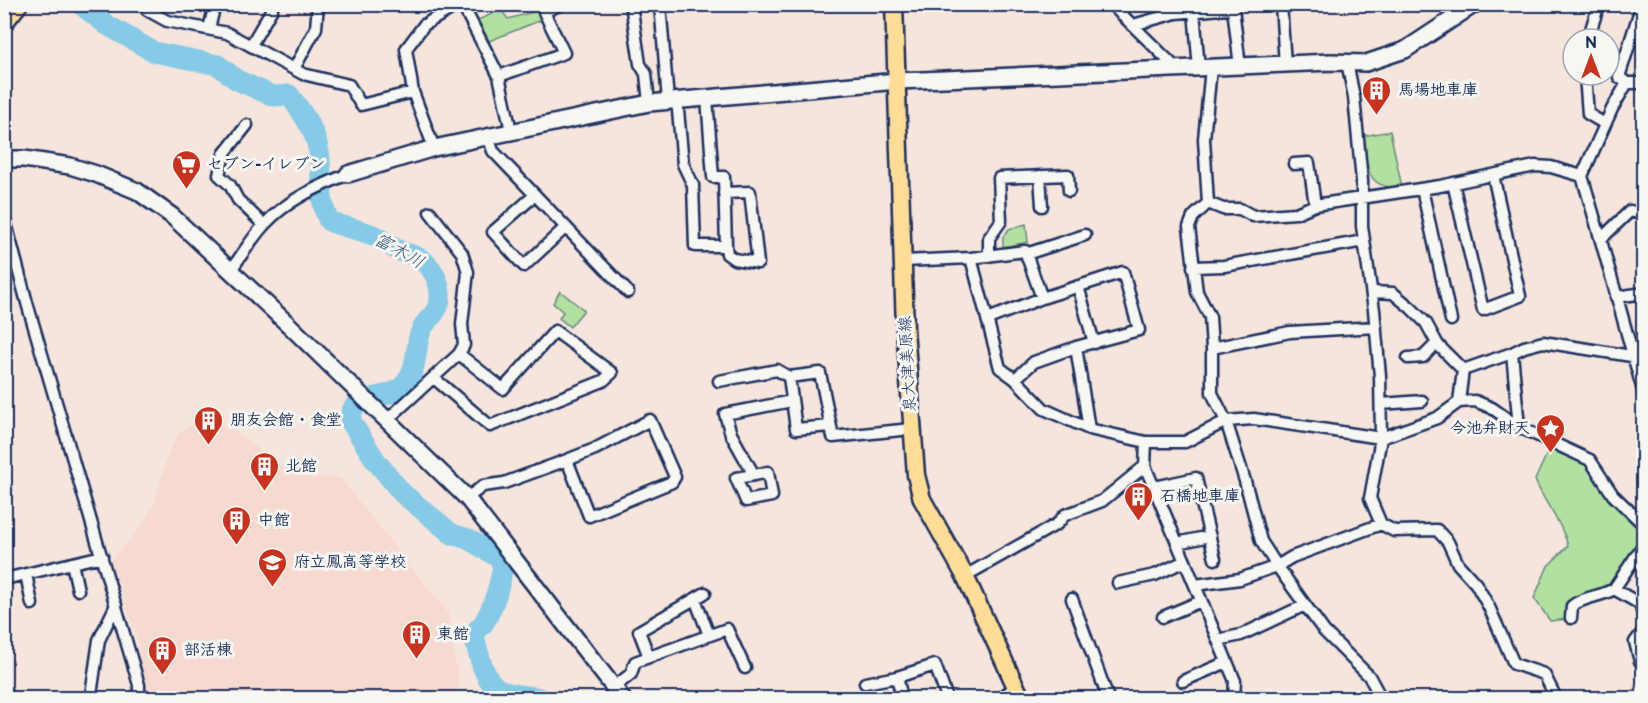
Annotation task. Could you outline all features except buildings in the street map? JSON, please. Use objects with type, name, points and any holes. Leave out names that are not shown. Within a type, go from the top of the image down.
[{"type":"main road","points":[[4,23],[20,4]]},
{"type":"main road","name":"泉大津美原線","points":[[894,4],[903,261],[911,429],[916,475],[922,499],[965,576],[1018,693]]},
{"type":"street","points":[[145,4],[147,10],[167,21],[228,33],[303,74],[349,85],[361,105],[413,92]]},
{"type":"street","points":[[209,29],[215,4]]},
{"type":"street","points":[[294,69],[316,27],[318,4]]},
{"type":"street","points":[[434,148],[413,92],[406,49],[424,25],[442,9],[461,4],[499,76],[512,131]]},
{"type":"street","points":[[499,76],[564,54],[544,12],[561,4]]},
{"type":"street","points":[[631,4],[640,64],[646,74],[649,103]]},
{"type":"street","points":[[660,4],[683,164],[693,185],[695,246],[726,246]]},
{"type":"street","points":[[1111,4],[1177,69]]},
{"type":"street","points":[[1281,4],[1285,65]]},
{"type":"street","points":[[231,270],[264,225],[295,199],[348,174],[434,148],[488,136],[649,103],[898,81],[1366,63],[1405,50],[1475,4]]},
{"type":"street","points":[[1592,27],[1599,4]]},
{"type":"street","points":[[1642,4],[1619,77],[1627,83],[1644,83]]},
{"type":"street","points":[[1133,25],[1176,13],[1233,8],[1240,67]]},
{"type":"street","points":[[251,45],[272,9]]},
{"type":"street","points":[[1194,10],[1205,68],[1203,139],[1208,203],[1194,217],[1189,227],[1197,292],[1210,317],[1212,393],[1226,421],[1261,541],[1324,631],[1369,676],[1381,699]]},
{"type":"street","points":[[1347,62],[1354,98],[1381,404],[1381,438],[1370,498],[1381,524],[1394,531],[1437,530],[1448,542],[1458,564],[1476,584],[1489,607],[1514,664],[1544,674],[1556,699]]},
{"type":"street","points":[[1627,83],[1605,124],[1582,176],[1616,297],[1638,358],[1644,394]]},
{"type":"street","points":[[1586,87],[1588,114],[1605,124]]},
{"type":"street","points":[[707,98],[713,177],[724,177],[724,193],[726,246],[727,254],[734,259],[758,263],[750,192],[724,193]]},
{"type":"street","points":[[247,124],[224,154],[219,175],[230,185],[238,200],[264,225]]},
{"type":"street","points":[[488,136],[493,151],[628,292]]},
{"type":"street","points":[[4,159],[24,159],[70,166],[137,191],[172,216],[467,498],[618,693],[631,674],[635,662],[727,629],[745,668]]},
{"type":"street","points":[[1294,164],[1309,163],[1315,205]]},
{"type":"street","points":[[1208,203],[1223,208],[1240,209],[1253,216],[1296,213],[1315,205],[1422,189],[1544,166],[1568,170],[1582,176]]},
{"type":"street","points":[[988,256],[989,238],[1001,221],[999,178],[1068,175],[1069,191]]},
{"type":"street","points":[[1453,183],[1483,310],[1520,296],[1492,175]]},
{"type":"street","points":[[1040,176],[1042,206]]},
{"type":"street","points":[[1422,189],[1451,320]]},
{"type":"street","points":[[535,195],[493,232],[524,266],[566,227]]},
{"type":"street","points":[[1601,239],[1630,211],[1644,214]]},
{"type":"street","points":[[387,420],[459,354],[464,345],[462,324],[468,272],[462,253],[430,212]]},
{"type":"street","points":[[4,216],[27,303],[139,685],[139,699]]},
{"type":"street","points":[[1026,254],[1086,235]]},
{"type":"street","points":[[1194,267],[1224,266],[1365,241]]},
{"type":"street","points":[[903,261],[971,258],[1025,250],[1042,298]]},
{"type":"street","points":[[971,258],[1000,368],[1015,379],[1044,409],[1089,429],[1146,442],[1185,442],[1226,421],[1254,419],[1381,438],[1437,418],[1459,402],[1475,402],[1492,408],[1519,427],[1590,460],[1613,495],[1644,525]]},
{"type":"street","points":[[988,319],[1042,298],[1123,272],[1139,330],[1076,347],[1034,362],[1015,379]]},
{"type":"street","points":[[1078,286],[1094,342]]},
{"type":"street","points":[[1372,292],[1393,293],[1426,323],[1437,343],[1463,370]]},
{"type":"street","points":[[1616,297],[1644,293]]},
{"type":"street","points":[[1212,348],[1290,332],[1376,327]]},
{"type":"street","points":[[434,378],[490,426],[603,381],[612,373],[555,331],[503,389],[459,354]]},
{"type":"street","points":[[1463,370],[1543,342],[1638,358]]},
{"type":"street","points":[[1408,358],[1423,357],[1437,343]]},
{"type":"street","points":[[1076,347],[1089,429]]},
{"type":"street","points":[[1512,353],[1519,427]]},
{"type":"street","points":[[719,381],[777,370],[789,377],[820,373],[832,437],[911,429]]},
{"type":"street","points":[[1459,402],[1463,370]]},
{"type":"street","points":[[789,377],[796,429],[830,426]]},
{"type":"street","points":[[754,475],[731,434],[725,414],[792,401]]},
{"type":"street","points":[[1381,404],[1422,401]]},
{"type":"street","points":[[467,498],[483,486],[504,483],[567,460],[650,420],[675,477],[672,482],[589,516],[567,460]]},
{"type":"street","points":[[1146,442],[1145,466],[1235,681],[1234,699]]},
{"type":"street","points":[[965,576],[1057,524],[1065,514],[1102,501],[1145,466]]},
{"type":"street","points":[[1154,487],[1196,478],[1215,559]]},
{"type":"street","points":[[1195,585],[1240,579],[1381,524]]},
{"type":"street","points":[[1177,543],[1210,536]]},
{"type":"street","points":[[1571,618],[1572,606],[1579,601],[1608,593],[1614,589],[1644,544]]},
{"type":"street","points":[[9,578],[102,556]]},
{"type":"street","points":[[1118,583],[1155,575],[1185,561]]},
{"type":"street","points":[[72,563],[78,590]]},
{"type":"street","points":[[26,574],[32,604]]},
{"type":"street","points":[[1614,589],[1640,604],[1644,618]]},
{"type":"street","points":[[649,657],[639,631],[700,596],[709,635]]},
{"type":"street","points":[[1072,599],[1108,699]]},
{"type":"street","points":[[1163,617],[1201,601]]},
{"type":"street","points":[[92,688],[99,640],[116,605]]},
{"type":"street","points":[[1218,640],[1241,635],[1305,605]]},
{"type":"street","points":[[1640,662],[1635,642],[1644,630]]},
{"type":"street","points":[[1184,681],[1227,662]]},
{"type":"street","points":[[865,683],[897,677],[936,665],[947,699]]},
{"type":"street","points":[[897,677],[902,699]]},
{"type":"street","points":[[1000,699],[1018,693]]},
{"type":"shaded area","name":"府立鳳高等学校","points":[[192,425],[227,426],[274,462],[303,477],[340,478],[448,613],[460,698],[146,698],[146,682],[142,678],[137,637],[111,560],[138,531],[153,507],[169,452],[179,432]]},
{"type":"green space","points":[[501,10],[508,19],[537,11],[541,20],[489,41],[478,20]]},
{"type":"green space","points":[[1390,131],[1402,187],[1380,185],[1370,174],[1367,165],[1363,136]]},
{"type":"green space","points":[[1026,224],[1028,242],[1003,247],[1003,237],[1009,229]]},
{"type":"green space","points":[[560,291],[584,310],[570,327],[559,318],[563,312],[553,303]]},
{"type":"green space","points":[[1549,449],[1586,465],[1604,493],[1636,526],[1639,542],[1611,584],[1585,593],[1572,603],[1568,619],[1550,621],[1534,598],[1548,566],[1568,546],[1562,529],[1535,480]]},
{"type":"waterway","name":"富木川","points":[[80,4],[107,25],[154,52],[218,65],[237,80],[273,96],[289,95],[305,118],[317,143],[322,199],[329,221],[377,237],[399,251],[419,258],[431,269],[439,286],[439,304],[420,333],[412,372],[408,380],[395,391],[355,406],[351,413],[351,422],[376,461],[402,493],[452,534],[468,539],[498,557],[503,564],[499,586],[491,608],[475,634],[476,646],[483,668],[493,685],[507,693],[540,698]]},
{"type":"place","name":"馬場地車庫","points":[[1377,116]]},
{"type":"place","name":"セブン-イレブン","points":[[186,190]]},
{"type":"place","name":"朋友会館・食堂","points":[[209,446]]},
{"type":"place","name":"今池弁財天","points":[[1551,454]]},
{"type":"place","name":"北館","points":[[264,492]]},
{"type":"place","name":"石橋地車庫","points":[[1139,522]]},
{"type":"place","name":"中館","points":[[237,546]]},
{"type":"place","name":"府立鳳高等学校","points":[[273,588]]},
{"type":"place","name":"東館","points":[[416,660]]},
{"type":"place","name":"部活棟","points":[[163,676]]}]
